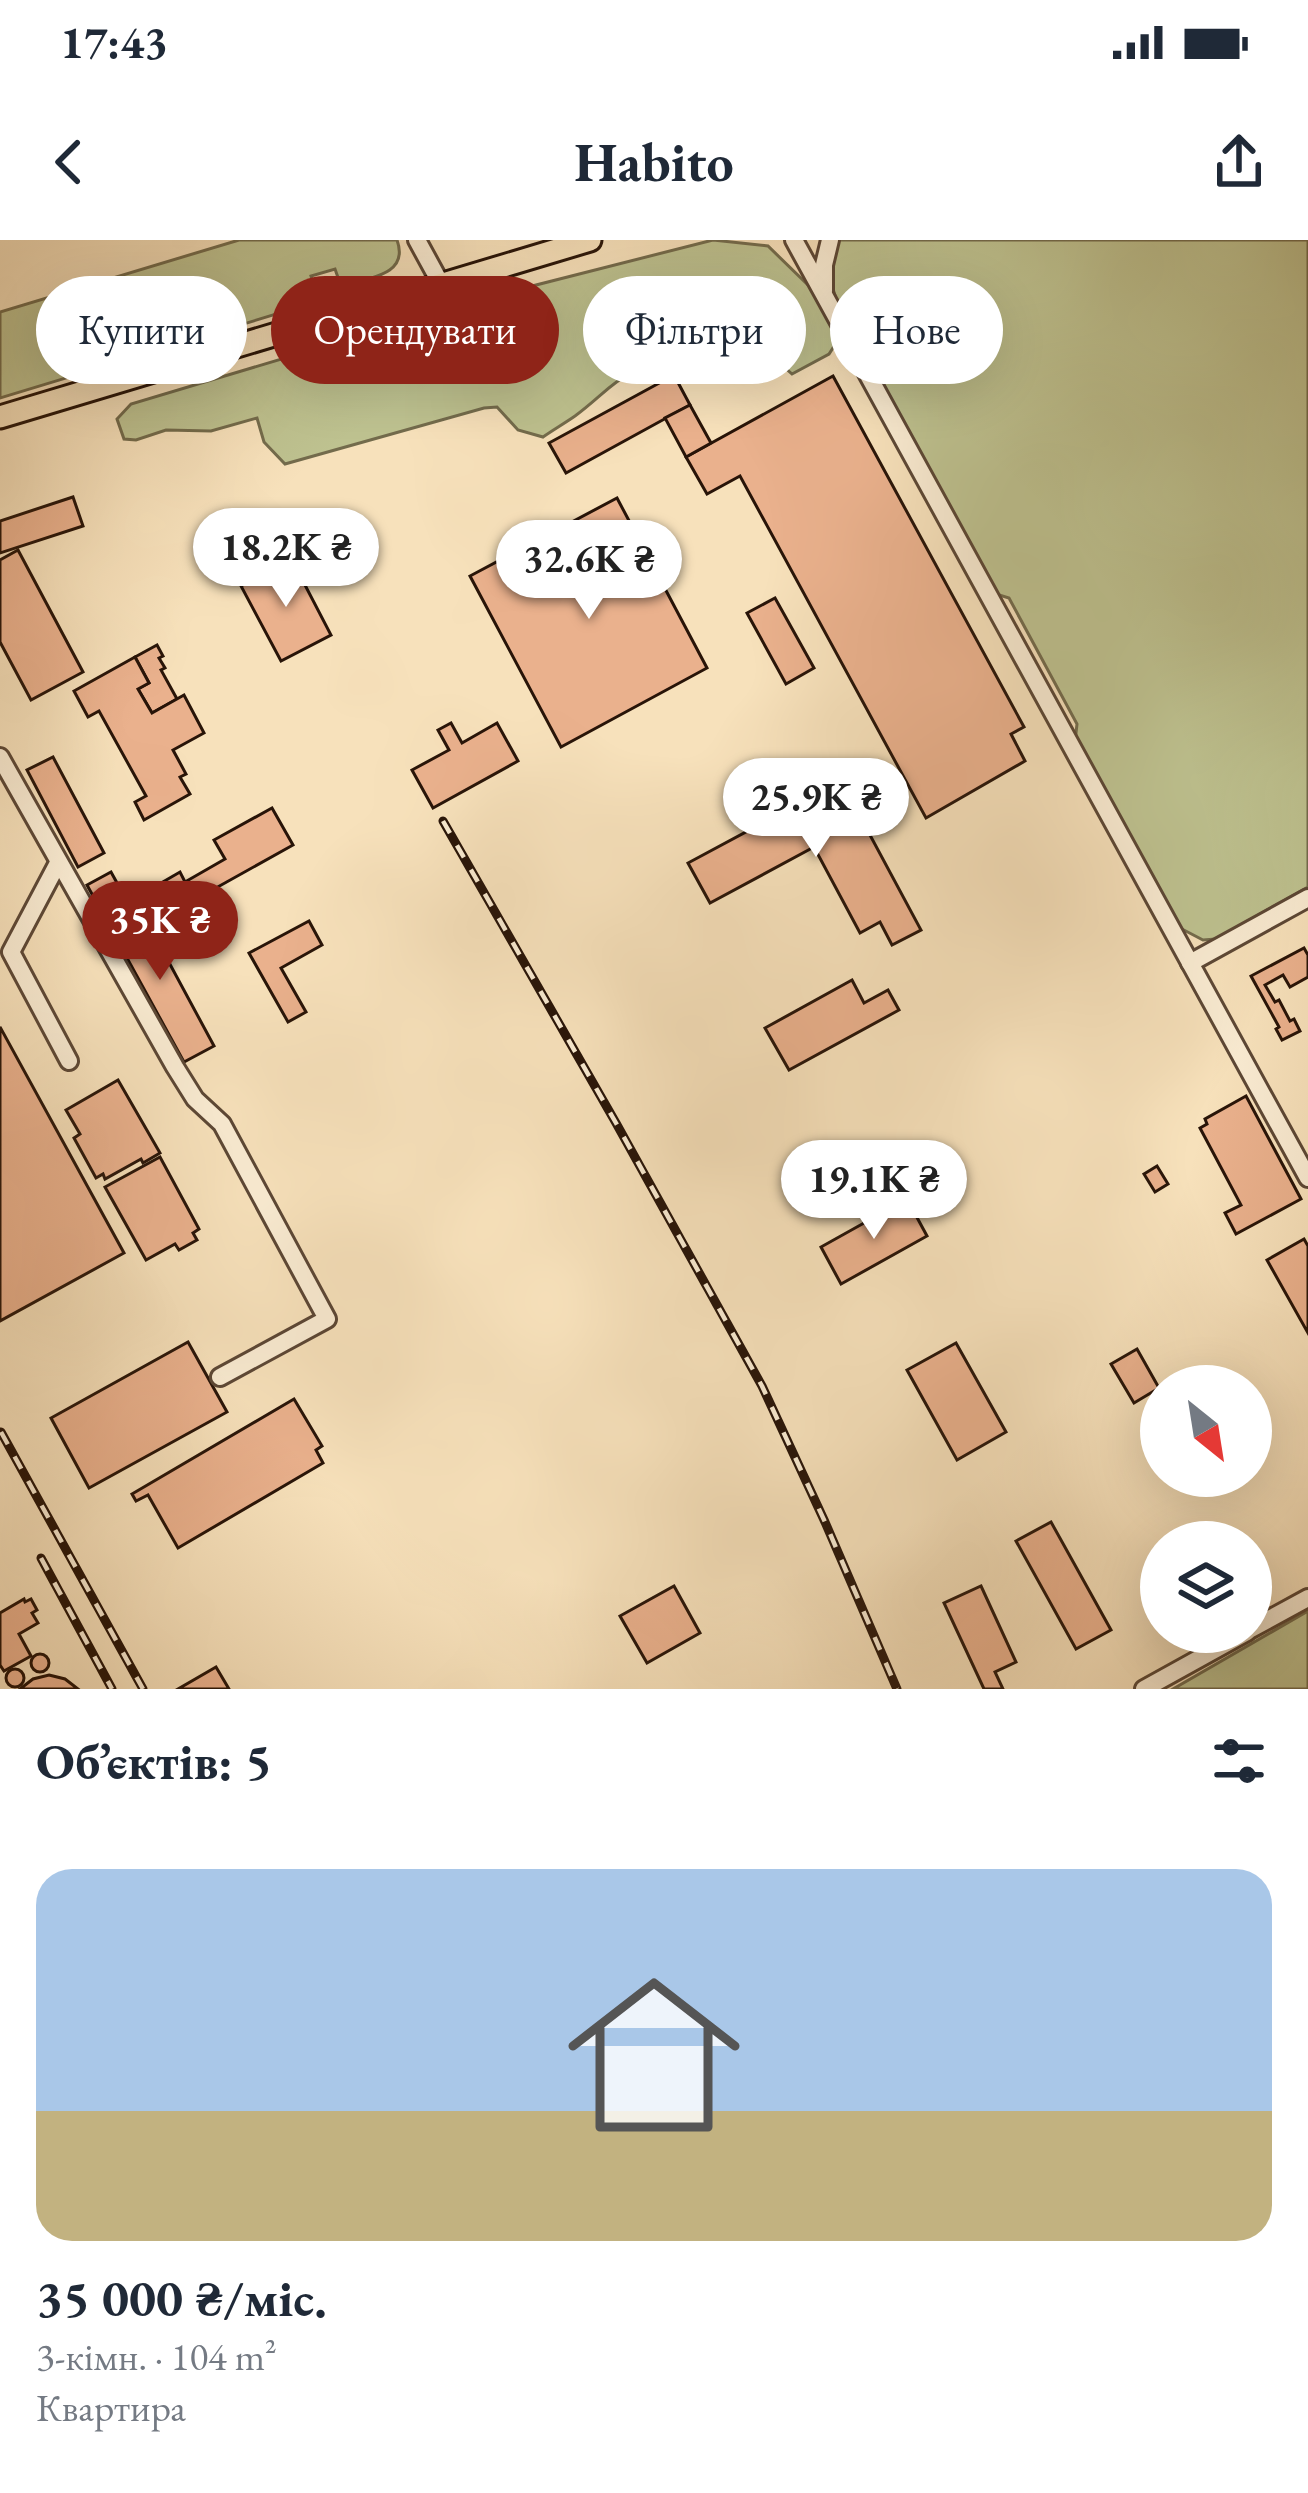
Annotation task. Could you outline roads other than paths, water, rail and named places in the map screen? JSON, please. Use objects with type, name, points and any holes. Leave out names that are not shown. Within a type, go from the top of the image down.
[{"type":"main road","points":[[468,276],[590,240]]},
{"type":"main road","points":[[0,417],[271,335]]},
{"type":"street","points":[[417,240],[437,276]]},
{"type":"street","points":[[794,240],[1308,1178]]},
{"type":"street","points":[[826,298],[824,265],[830,240]]},
{"type":"street","points":[[0,757],[185,1083],[222,1124],[327,1319],[220,1377]]},
{"type":"street","points":[[58,862],[10,952],[69,1061]]},
{"type":"street","points":[[1190,963],[1308,898]]},
{"type":"street","points":[[1272,1618],[1308,1598]]},
{"type":"street","points":[[1144,1689],[1209,1653]]},
{"type":"railway","points":[[443,821],[762,1386],[897,1689]]},
{"type":"railway","points":[[1,1432],[143,1689]]},
{"type":"railway","points":[[41,1558],[112,1689]]}]
